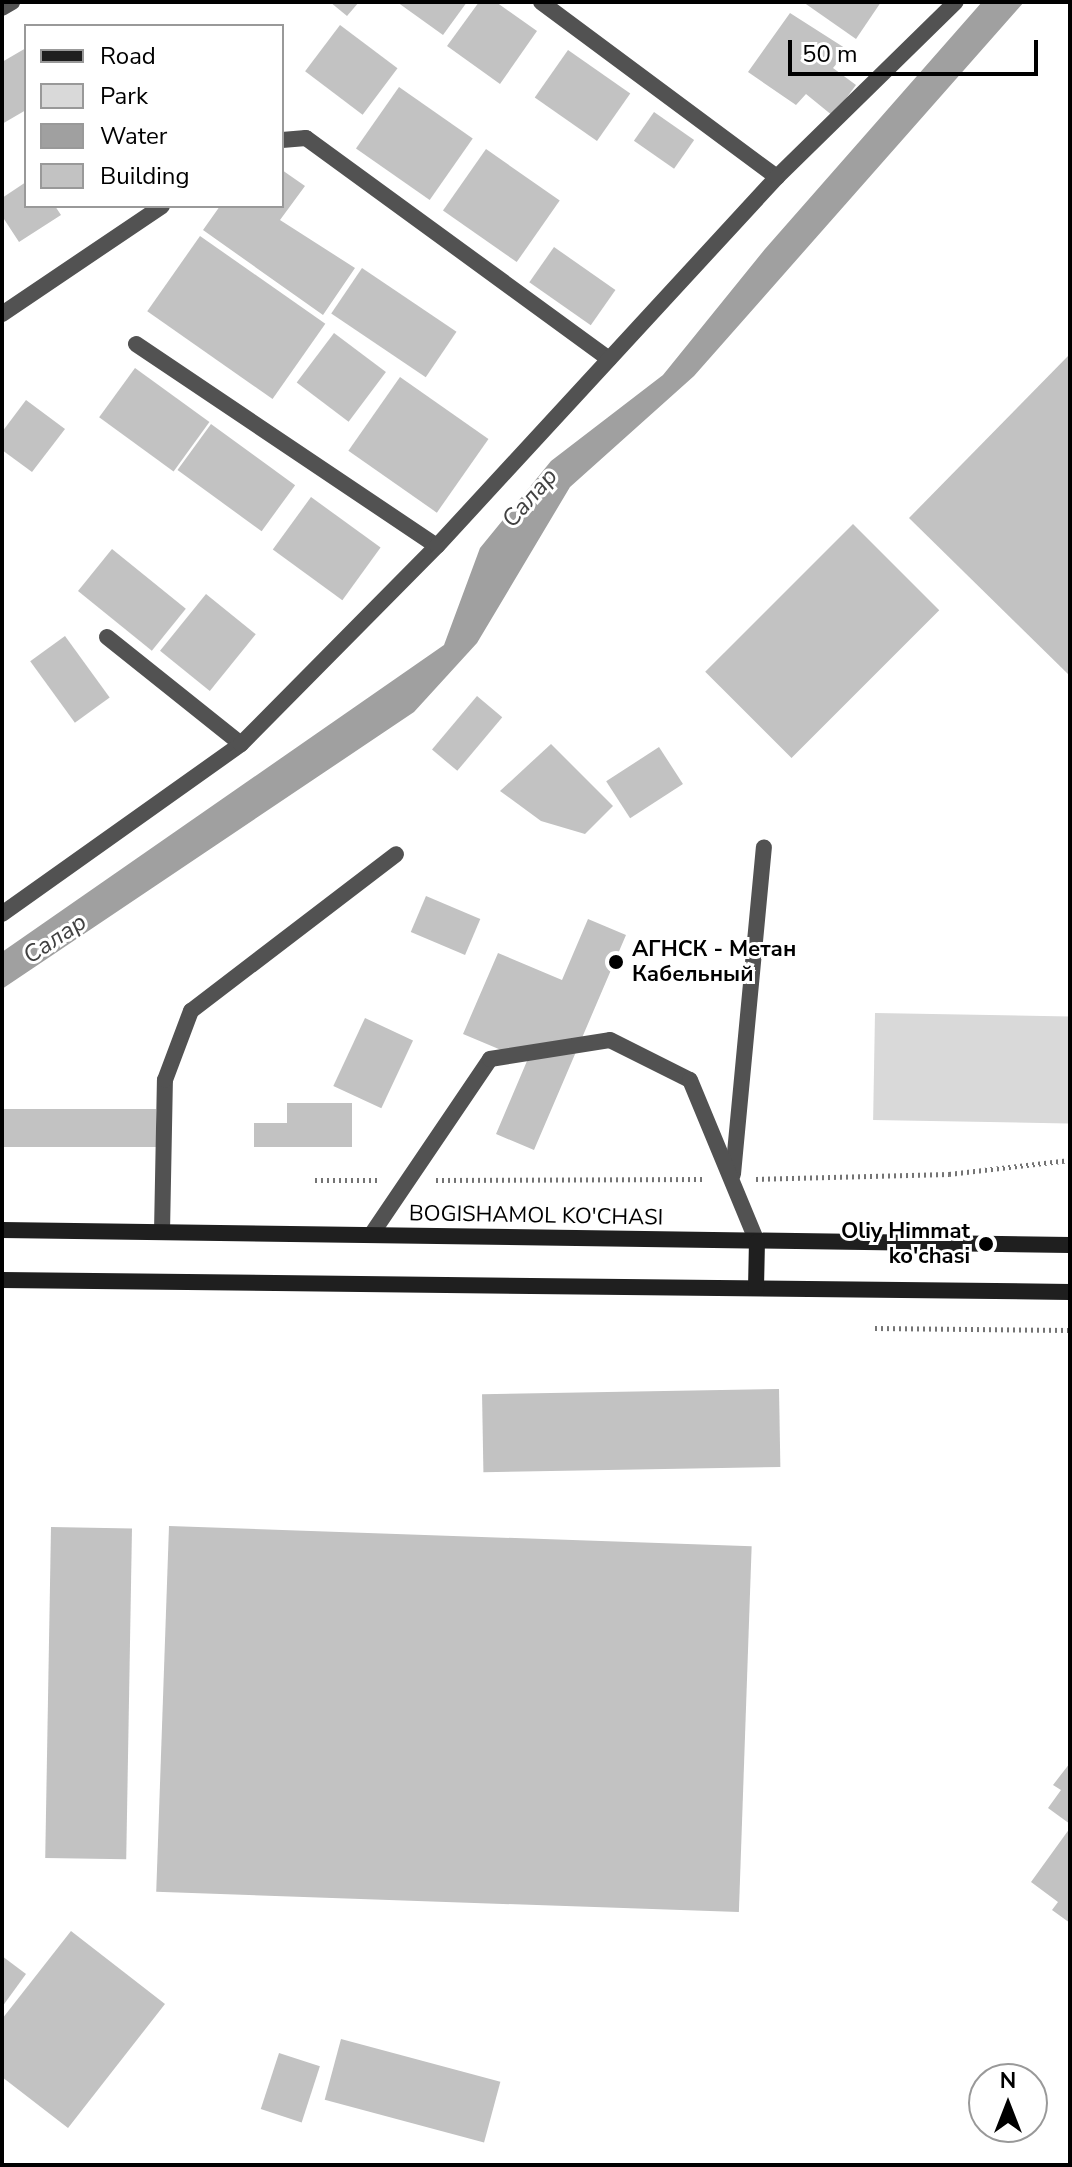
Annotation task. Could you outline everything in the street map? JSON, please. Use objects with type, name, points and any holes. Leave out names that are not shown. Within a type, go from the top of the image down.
[{"type":"main road","name":"BOGISHAMOL KO'CHASI","points":[[2,1230],[1070,1245]]},
{"type":"main road","points":[[756,1288],[757,1242]]},
{"type":"main road","points":[[2,1280],[1070,1292]]},
{"type":"street","points":[[2,8],[12,2]]},
{"type":"street","points":[[541,2],[777,177]]},
{"type":"street","points":[[2,914],[241,744],[437,546],[777,177],[956,2]]},
{"type":"street","points":[[284,140],[306,138],[609,359]]},
{"type":"street","points":[[2,314],[159,208]]},
{"type":"street","points":[[136,344],[437,546]]},
{"type":"street","points":[[107,637],[241,744]]},
{"type":"street","points":[[732,1179],[764,847]]},
{"type":"street","points":[[162,1232],[165,1080],[191,1011],[396,854]]},
{"type":"street","points":[[371,1235],[490,1059],[610,1040],[690,1080],[757,1242]]},
{"type":"path","points":[[315,1180],[732,1179],[949,1174],[1070,1160]]},
{"type":"path","points":[[875,1328],[1070,1330]]},
{"type":"green space","points":[[875,1013],[1070,1016],[1068,1123],[873,1120]]},
{"type":"water","name":"Салар","points":[[982,2],[1024,2],[694,376],[570,487],[477,643],[414,712],[2,989],[2,952],[444,645],[480,548],[551,461],[663,375],[765,249]]},
{"type":"building","points":[[330,2],[359,2],[347,16]]},
{"type":"building","points":[[397,2],[467,2],[443,35]]},
{"type":"building","points":[[479,2],[496,2],[537,31],[500,84],[447,46]]},
{"type":"building","points":[[803,2],[881,2],[856,39]]},
{"type":"building","points":[[790,13],[848,50],[833,68],[856,85],[833,116],[806,94],[796,105],[748,72]]},
{"type":"building","points":[[340,25],[398,68],[363,115],[305,71]]},
{"type":"building","points":[[24,49],[24,111],[2,124],[2,62]]},
{"type":"building","points":[[568,50],[630,94],[597,141],[535,98]]},
{"type":"building","points":[[399,87],[473,139],[430,200],[356,148]]},
{"type":"building","points":[[654,112],[694,140],[674,169],[634,141]]},
{"type":"building","points":[[486,149],[560,201],[517,262],[443,210]]},
{"type":"building","points":[[284,171],[305,186],[280,220],[355,268],[323,315],[203,230],[219,208],[284,208]]},
{"type":"building","points":[[24,183],[24,208],[56,208],[61,215],[19,242],[2,216],[2,198]]},
{"type":"building","points":[[200,236],[325,324],[273,399],[147,311]]},
{"type":"building","points":[[554,247],[615,290],[591,325],[529,282]]},
{"type":"building","points":[[362,268],[457,332],[426,377],[331,314]]},
{"type":"building","points":[[334,333],[386,372],[349,422],[297,383]]},
{"type":"building","points":[[1070,354],[1070,676],[909,518]]},
{"type":"building","points":[[135,368],[209,422],[174,471],[99,417]]},
{"type":"building","points":[[400,377],[488,439],[437,513],[348,451]]},
{"type":"building","points":[[26,400],[65,429],[32,472],[2,450],[2,432]]},
{"type":"building","points":[[211,424],[295,485],[262,531],[177,470]]},
{"type":"building","points":[[311,497],[381,548],[342,600],[273,550]]},
{"type":"building","points":[[853,524],[939,610],[791,758],[705,672]]},
{"type":"building","points":[[112,549],[186,609],[152,651],[78,591]]},
{"type":"building","points":[[206,594],[256,634],[210,691],[160,651]]},
{"type":"building","points":[[65,636],[110,697],[75,723],[30,661]]},
{"type":"building","points":[[477,696],[502,717],[457,771],[432,750]]},
{"type":"building","points":[[551,744],[613,806],[585,834],[541,821],[500,791]]},
{"type":"building","points":[[659,747],[683,784],[630,818],[606,781]]},
{"type":"building","points":[[426,896],[480,919],[465,955],[411,932]]},
{"type":"building","points":[[588,919],[626,935],[534,1150],[496,1134],[527,1061],[463,1034],[498,953],[562,980]]},
{"type":"building","points":[[365,1018],[413,1040],[381,1108],[333,1086]]},
{"type":"building","points":[[287,1103],[352,1103],[352,1147],[254,1147],[254,1123],[287,1123]]},
{"type":"building","points":[[2,1109],[156,1109],[156,1147],[2,1147]]},
{"type":"building","points":[[779,1389],[780,1467],[483,1472],[482,1394]]},
{"type":"building","points":[[169,1526],[752,1546],[739,1912],[156,1892]]},
{"type":"building","points":[[51,1527],[132,1528],[126,1859],[45,1858]]},
{"type":"building","points":[[1070,1763],[1070,1824],[1048,1808],[1061,1790],[1053,1785]]},
{"type":"building","points":[[1070,1828],[1070,1923],[1052,1910],[1058,1902],[1031,1882]]},
{"type":"building","points":[[71,1931],[165,2004],[68,2128],[2,2077],[2,2019]]},
{"type":"building","points":[[2,1956],[26,1974],[2,2007]]},
{"type":"building","points":[[341,2039],[500,2082],[484,2143],[325,2100]]},
{"type":"building","points":[[279,2053],[320,2066],[302,2122],[261,2109]]},
{"type":"place","name":"АГНСК - Метан Кабельный","points":[[616,962]]},
{"type":"place","name":"Oliy Himmat ko'chasi","points":[[986,1244]]}]
